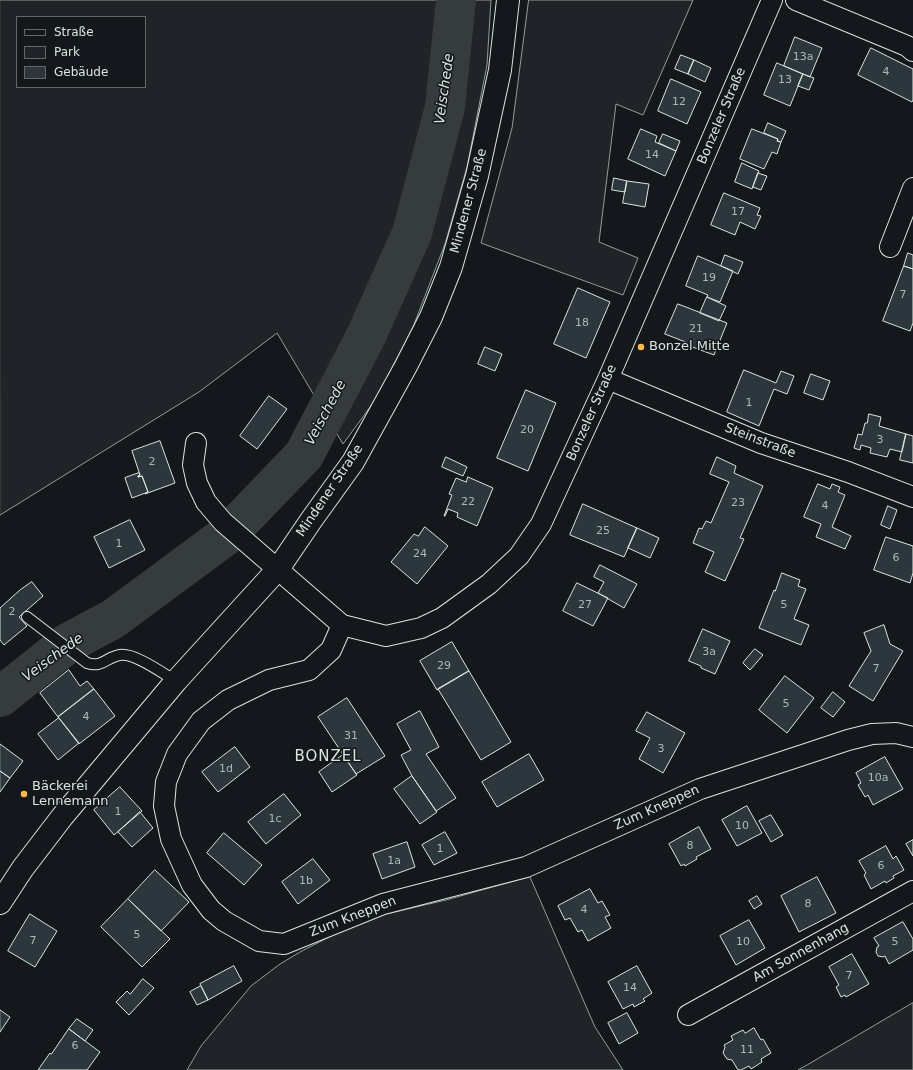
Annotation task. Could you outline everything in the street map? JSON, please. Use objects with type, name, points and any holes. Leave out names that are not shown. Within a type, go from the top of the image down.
[{"type":"main road","name":"Mindener Straße","points":[[0,903],[23,868],[62,816],[176,681],[278,569],[353,462],[406,366],[434,310],[451,267],[477,176],[500,70],[508,0]]},
{"type":"street","name":"Bonzeler Straße","points":[[196,443],[194,465],[197,483],[206,502],[223,522],[342,625],[386,636],[421,628],[442,618],[489,584],[519,556],[541,524],[608,379],[772,0]]},
{"type":"street","points":[[796,0],[911,42]]},
{"type":"street","points":[[890,247],[913,188]]},
{"type":"street","name":"Steinstraße","points":[[608,379],[761,443],[848,472],[913,497]]},
{"type":"street","name":"Zum Kneppen","points":[[342,625],[331,650],[309,670],[269,680],[228,700],[201,721],[177,754],[166,782],[164,806],[171,839],[192,885],[211,910],[224,921],[259,941],[284,944],[383,904],[526,867],[700,789],[848,740],[872,734],[896,733],[913,737]]},
{"type":"street","name":"Am Sonnenhang","points":[[688,1015],[913,891]]},
{"type":"lane","points":[[27,617],[87,663],[94,665],[121,654],[146,662],[176,681]]},
{"type":"green space","points":[[0,0],[491,0],[487,65],[467,167],[445,244],[413,327],[376,399],[343,444],[277,333],[199,392],[0,515]]},
{"type":"green space","points":[[529,0],[693,0],[643,115],[616,104],[599,242],[638,258],[623,295],[481,243],[512,128]]},
{"type":"green space","points":[[530,877],[595,1027],[623,1070],[187,1070],[201,1046],[251,986],[280,964],[300,952],[335,934],[382,915],[446,900]]},
{"type":"green space","points":[[913,1003],[913,1070],[798,1070],[807,1065]]},
{"type":"building","points":[[795,37],[822,48],[810,77],[784,66]]},
{"type":"building","points":[[871,48],[913,69],[912,102],[858,75]]},
{"type":"building","points":[[681,55],[694,60],[688,74],[675,69]]},
{"type":"building","points":[[694,60],[711,68],[705,82],[688,74]]},
{"type":"building","points":[[777,63],[803,74],[790,106],[764,95]]},
{"type":"building","points":[[803,74],[814,78],[809,90],[798,86]]},
{"type":"building","points":[[671,79],[701,92],[687,124],[658,111]]},
{"type":"building","points":[[768,123],[786,131],[781,142],[777,141],[778,139],[764,133]]},
{"type":"building","points":[[641,129],[657,136],[655,142],[676,151],[665,176],[628,159]]},
{"type":"building","points":[[752,129],[778,139],[777,141],[781,142],[777,154],[772,152],[764,169],[740,159]]},
{"type":"building","points":[[663,134],[680,141],[676,151],[659,143]]},
{"type":"building","points":[[742,163],[759,171],[752,189],[735,182]]},
{"type":"building","points":[[758,173],[767,176],[761,190],[753,187]]},
{"type":"building","points":[[614,178],[627,181],[625,192],[612,190]]},
{"type":"building","points":[[627,181],[649,184],[645,207],[623,203]]},
{"type":"building","points":[[724,193],[760,208],[757,215],[761,216],[755,229],[740,222],[735,235],[711,225]]},
{"type":"building","points":[[908,253],[913,255],[913,269],[904,266]]},
{"type":"building","points":[[725,255],[743,262],[738,274],[721,266]]},
{"type":"building","points":[[698,256],[733,271],[720,302],[707,297],[708,295],[686,286]]},
{"type":"building","points":[[904,266],[913,269],[913,323],[910,331],[883,321]]},
{"type":"building","points":[[578,288],[610,302],[586,358],[554,344]]},
{"type":"building","points":[[707,297],[726,306],[719,321],[700,313]]},
{"type":"building","points":[[678,304],[727,323],[714,355],[687,345],[688,343],[665,334]]},
{"type":"building","points":[[485,347],[502,354],[495,371],[478,364]]},
{"type":"building","points":[[744,370],[776,383],[781,371],[794,376],[787,394],[774,389],[759,426],[727,412]]},
{"type":"building","points":[[811,374],[830,381],[823,400],[804,393]]},
{"type":"building","points":[[526,390],[556,403],[528,471],[497,458]]},
{"type":"building","points":[[269,396],[287,409],[257,449],[240,436]]},
{"type":"building","points":[[869,414],[881,417],[879,426],[906,434],[902,452],[890,449],[887,457],[870,453],[871,448],[861,445],[860,450],[854,448],[858,434],[862,435]]},
{"type":"building","points":[[906,434],[913,436],[913,463],[900,460]]},
{"type":"building","points":[[160,441],[175,483],[145,494],[148,492],[142,476],[138,477],[140,475],[132,451]]},
{"type":"building","points":[[446,457],[467,467],[463,476],[442,467]]},
{"type":"building","points":[[717,457],[736,466],[734,473],[763,486],[740,538],[744,539],[725,581],[705,572],[714,552],[693,543],[699,528],[702,529],[706,521],[711,523],[729,482],[710,474]]},
{"type":"building","points":[[139,473],[140,475],[138,477],[142,476],[148,492],[132,498],[125,478]]},
{"type":"building","points":[[468,477],[493,488],[477,526],[457,517],[458,513],[448,509],[444,516],[452,495],[449,494],[456,478],[466,482]]},
{"type":"building","points":[[818,484],[830,489],[832,484],[840,487],[838,492],[845,495],[832,527],[851,536],[845,549],[816,537],[821,524],[804,517]]},
{"type":"building","points":[[583,504],[637,528],[624,557],[570,535]]},
{"type":"building","points":[[888,506],[897,510],[890,529],[881,525]]},
{"type":"building","points":[[130,520],[145,550],[109,568],[94,537]]},
{"type":"building","points":[[425,527],[448,546],[417,584],[391,562],[414,534],[418,536]]},
{"type":"building","points":[[637,528],[659,538],[650,558],[628,548]]},
{"type":"building","points":[[886,537],[913,546],[913,573],[910,583],[874,570]]},
{"type":"building","points":[[600,565],[637,584],[624,608],[598,593],[604,582],[594,577]]},
{"type":"building","points":[[782,573],[800,580],[798,586],[806,589],[794,619],[809,625],[801,645],[759,628]]},
{"type":"building","points":[[32,582],[43,596],[19,617],[27,626],[4,645],[0,640],[0,608],[20,590]]},
{"type":"building","points":[[577,583],[608,598],[593,626],[563,611]]},
{"type":"building","points":[[884,625],[890,644],[903,651],[873,701],[849,686],[871,651],[864,633]]},
{"type":"building","points":[[703,629],[730,641],[715,674],[689,661]]},
{"type":"building","points":[[452,642],[469,671],[437,690],[420,661]]},
{"type":"building","points":[[755,649],[763,655],[750,670],[743,663]]},
{"type":"building","points":[[69,670],[80,686],[87,681],[94,689],[58,717],[40,693]]},
{"type":"building","points":[[469,671],[511,742],[481,760],[438,689]]},
{"type":"building","points":[[785,676],[814,698],[787,733],[759,710]]},
{"type":"building","points":[[94,689],[115,716],[79,744],[58,717]]},
{"type":"building","points":[[833,692],[845,702],[833,717],[821,708]]},
{"type":"building","points":[[347,698],[385,756],[356,774],[318,717]]},
{"type":"building","points":[[420,711],[439,747],[426,754],[456,798],[436,811],[412,776],[401,755],[411,750],[397,724]]},
{"type":"building","points":[[647,712],[685,733],[663,773],[639,759],[650,738],[636,731]]},
{"type":"building","points":[[59,718],[79,743],[58,760],[38,734]]},
{"type":"building","points":[[0,744],[23,761],[10,778],[0,771]]},
{"type":"building","points":[[235,747],[250,767],[218,792],[202,772]]},
{"type":"building","points":[[529,754],[544,780],[497,807],[482,782]]},
{"type":"building","points":[[343,755],[357,775],[332,792],[319,772]]},
{"type":"building","points":[[885,757],[903,789],[873,805],[868,795],[865,797],[858,785],[861,783],[856,773]]},
{"type":"building","points":[[0,771],[10,778],[0,792]]},
{"type":"building","points":[[412,776],[437,812],[420,824],[394,789]]},
{"type":"building","points":[[120,787],[142,811],[114,835],[94,810]]},
{"type":"building","points":[[284,794],[301,815],[266,844],[248,822]]},
{"type":"building","points":[[747,806],[762,833],[737,846],[722,820]]},
{"type":"building","points":[[140,812],[153,828],[132,847],[118,832]]},
{"type":"building","points":[[771,815],[783,835],[771,842],[759,821]]},
{"type":"building","points":[[699,827],[711,849],[696,857],[697,859],[685,866],[684,864],[681,866],[669,844]]},
{"type":"building","points":[[445,832],[457,853],[434,865],[422,845]]},
{"type":"building","points":[[224,833],[262,865],[244,885],[207,853]]},
{"type":"building","points":[[913,840],[913,856],[906,844]]},
{"type":"building","points":[[407,842],[415,867],[382,879],[373,854]]},
{"type":"building","points":[[886,846],[893,859],[896,856],[904,870],[893,876],[894,878],[886,883],[885,881],[871,889],[864,875],[866,873],[859,861]]},
{"type":"building","points":[[313,859],[330,880],[298,904],[282,882]]},
{"type":"building","points":[[155,870],[189,902],[161,931],[128,899]]},
{"type":"building","points":[[817,877],[836,913],[799,932],[781,896]]},
{"type":"building","points":[[590,889],[598,903],[602,901],[610,915],[605,917],[611,928],[588,941],[582,930],[578,932],[570,918],[565,920],[558,906]]},
{"type":"building","points":[[757,896],[762,904],[754,909],[749,901]]},
{"type":"building","points":[[128,899],[170,939],[142,967],[101,927]]},
{"type":"building","points":[[30,914],[57,931],[35,967],[8,951]]},
{"type":"building","points":[[749,920],[765,948],[736,965],[720,936]]},
{"type":"building","points":[[903,922],[913,939],[913,950],[889,964],[885,956],[878,956],[876,952],[877,947],[879,946],[874,938]]},
{"type":"building","points":[[852,954],[869,984],[846,997],[845,995],[841,997],[836,987],[839,985],[829,967]]},
{"type":"building","points":[[234,966],[242,981],[208,1000],[200,984]]},
{"type":"building","points":[[637,966],[652,993],[643,999],[645,1001],[634,1007],[633,1004],[623,1009],[608,982]]},
{"type":"building","points":[[143,979],[154,988],[129,1015],[116,1002],[127,991],[130,994]]},
{"type":"building","points":[[201,986],[208,1000],[197,1005],[190,992]]},
{"type":"building","points":[[0,1010],[10,1017],[0,1032]]},
{"type":"building","points":[[627,1013],[638,1033],[619,1044],[608,1023]]},
{"type":"building","points":[[77,1019],[93,1030],[85,1041],[69,1029]]},
{"type":"building","points":[[754,1028],[761,1040],[763,1039],[771,1053],[761,1059],[762,1062],[751,1069],[749,1066],[738,1070],[732,1060],[727,1059],[723,1053],[725,1047],[724,1045],[733,1040],[731,1036],[743,1030],[745,1033]]},
{"type":"building","points":[[69,1029],[100,1052],[87,1070],[38,1070],[50,1053],[51,1054]]},
{"type":"waterway","name":"Veischede","points":[[0,697],[68,643],[113,619],[228,534],[304,455],[366,336],[412,233],[445,107],[456,0]]},
{"type":"place","name":"Bonzel Mitte","points":[[641,347]]},
{"type":"place","name":"Bäckerei Lennemann","points":[[24,794]]},
{"type":"district","name":"BONZEL","points":[[328,757]]}]
